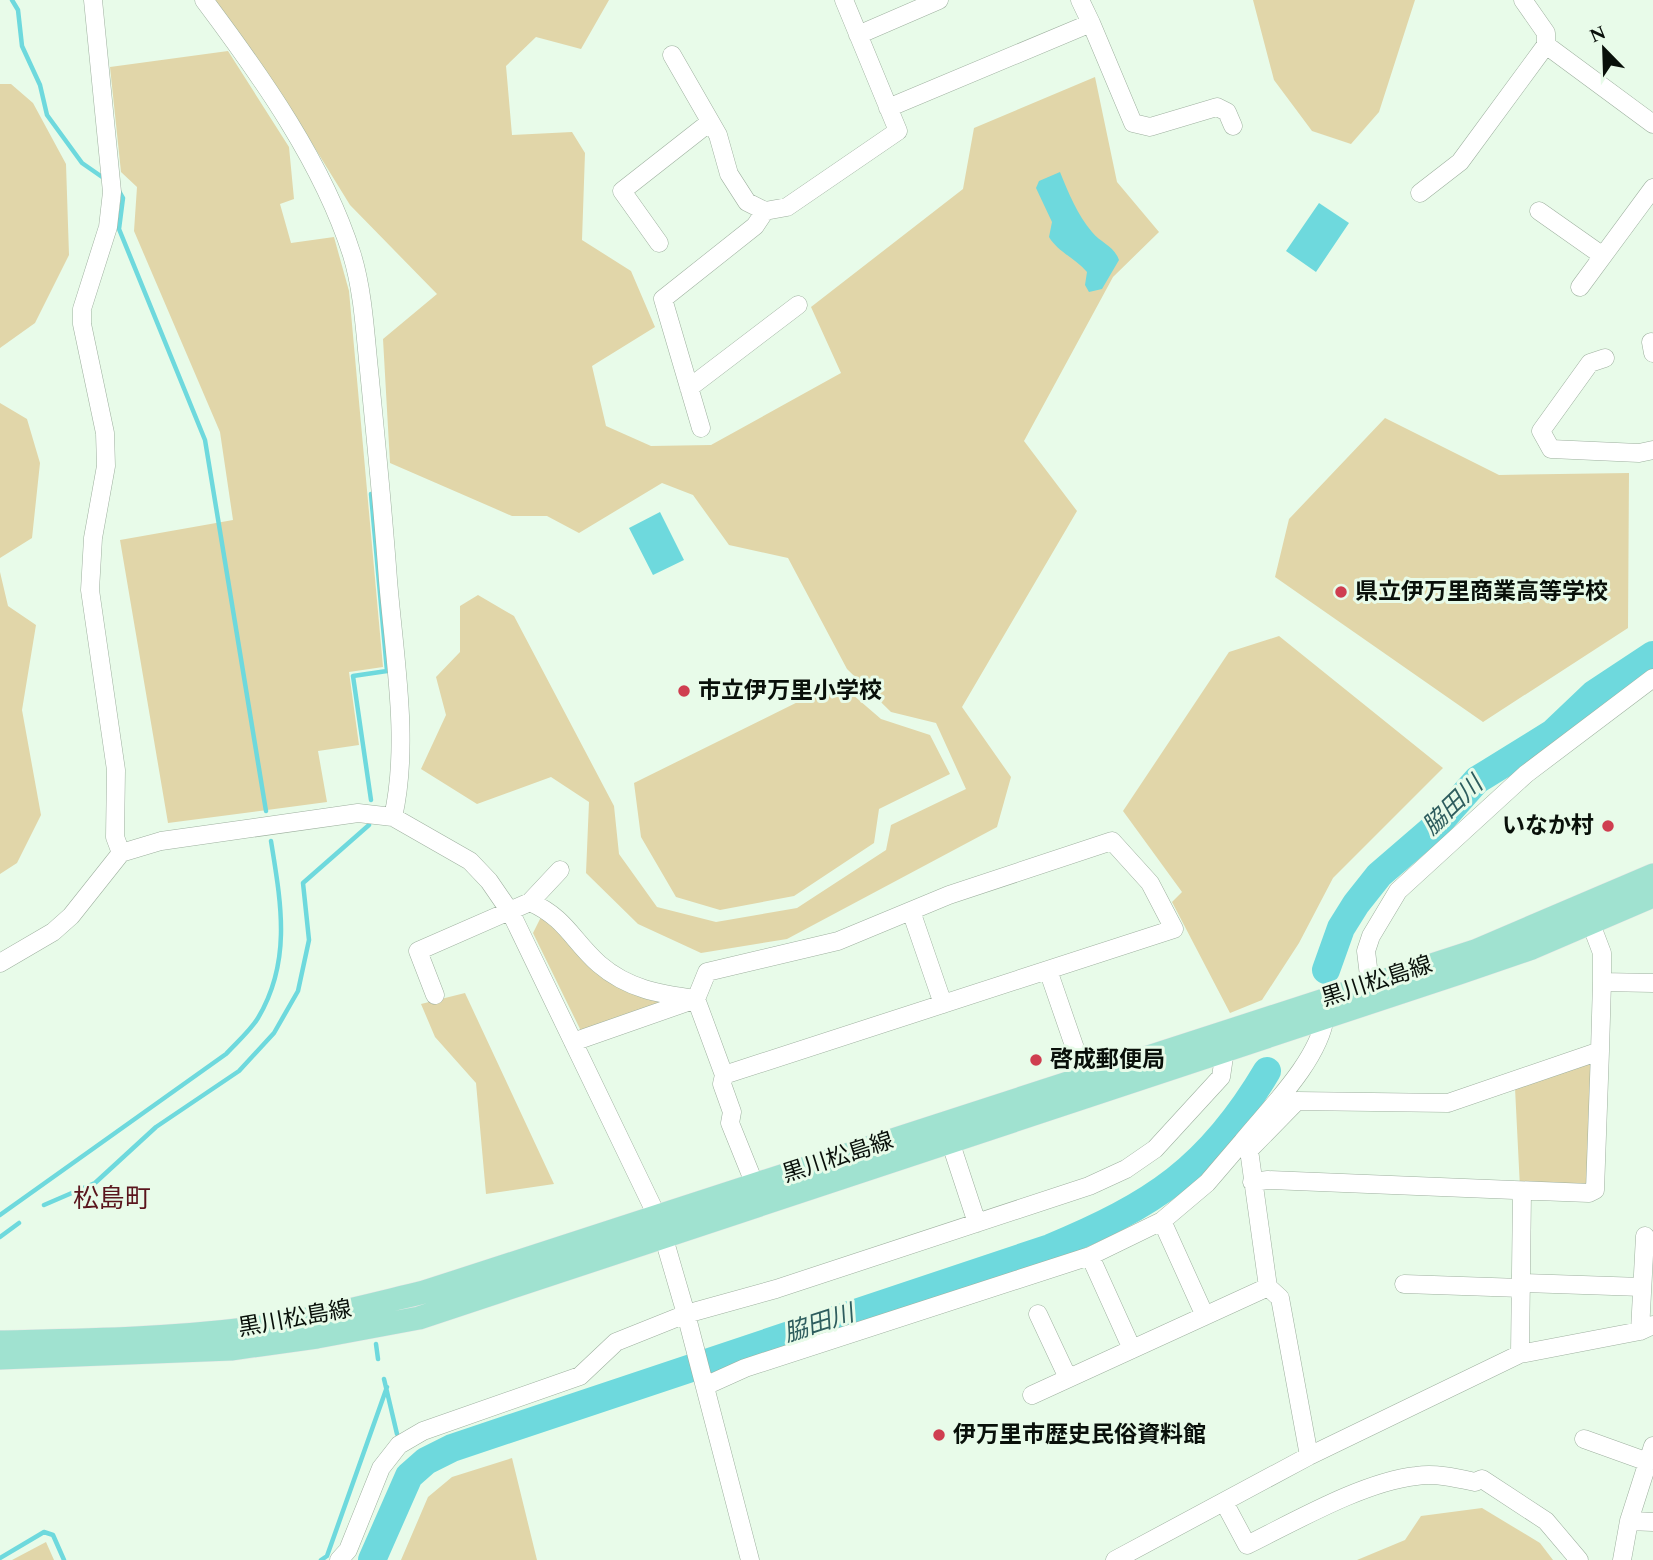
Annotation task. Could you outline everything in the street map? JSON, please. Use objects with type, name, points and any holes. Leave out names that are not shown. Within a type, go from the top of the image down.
[{"type":"main road","name":"黒川松島線","points":[[0,1342],[194,1334],[327,1316],[661,1228],[950,1142],[1088,1085],[1370,984],[1475,951],[1653,875]]},
{"type":"main road","name":"黒川松島線","points":[[0,1358],[231,1349],[330,1335],[419,1318],[661,1228],[755,1185],[1088,1085],[1225,1050],[1520,952],[1653,897]]},
{"type":"street","points":[[93,0],[112,184],[108,227],[82,309],[82,324],[105,433],[106,466],[93,538],[90,590],[116,770],[116,837],[121,853]]},
{"type":"street","points":[[204,0],[280,105],[327,197],[352,255],[363,317],[384,518],[401,760],[393,817]]},
{"type":"street","points":[[672,55],[710,122],[735,184],[747,202],[765,211],[787,207],[898,131],[844,0]]},
{"type":"street","points":[[858,35],[939,0]]},
{"type":"street","points":[[1080,0],[1133,123],[1150,127],[1217,107],[1227,112],[1233,126]]},
{"type":"street","points":[[1420,193],[1460,162],[1546,45],[1546,33],[1523,0]]},
{"type":"street","points":[[888,108],[1091,23]]},
{"type":"street","points":[[1546,45],[1653,124]]},
{"type":"street","points":[[659,243],[622,191],[710,122]]},
{"type":"street","points":[[1580,287],[1653,188]]},
{"type":"street","points":[[701,428],[663,299],[755,226],[765,211]]},
{"type":"street","points":[[1539,211],[1603,256]]},
{"type":"street","points":[[689,388],[798,305]]},
{"type":"street","points":[[1605,358],[1590,363],[1541,431],[1551,449],[1639,453],[1653,450]]},
{"type":"street","points":[[1370,984],[1366,951],[1371,936],[1398,891],[1526,774],[1653,678]]},
{"type":"street","points":[[2,958],[53,932],[71,916],[121,853],[161,841],[358,813],[393,817],[470,861],[489,880],[511,913],[661,1228],[750,1560]]},
{"type":"street","points":[[724,1075],[1174,929],[1150,883],[1112,841],[912,911],[838,941],[707,972],[695,999],[724,1075],[722,1084],[732,1112],[730,1123],[755,1185]]},
{"type":"street","points":[[435,995],[418,951],[511,913],[530,902],[560,870]]},
{"type":"street","points":[[530,902],[553,912],[598,963],[624,983],[650,993],[695,999]]},
{"type":"street","points":[[912,911],[943,1004]]},
{"type":"street","points":[[1252,1182],[1268,1180],[1522,1192],[1589,1193],[1595,1190],[1602,953],[1591,924]]},
{"type":"street","points":[[1048,970],[1088,1085]]},
{"type":"street","points":[[1602,982],[1653,983]]},
{"type":"street","points":[[573,1042],[695,999]]},
{"type":"street","points":[[1309,1456],[1280,1298],[1268,1287],[1246,1145],[1290,1086],[1323,1032],[1325,1017]]},
{"type":"street","points":[[339,1560],[348,1550],[381,1468],[399,1445],[423,1431],[580,1376],[616,1342],[686,1314],[776,1289],[1088,1186],[1126,1169],[1155,1149],[1221,1077],[1225,1050]]},
{"type":"street","points":[[705,1386],[745,1368],[1090,1256],[1162,1222],[1297,1101],[1448,1103],[1600,1051]]},
{"type":"street","points":[[950,1142],[976,1223]]},
{"type":"street","points":[[1520,1354],[1522,1192]]},
{"type":"street","points":[[1162,1222],[1205,1316]]},
{"type":"street","points":[[1115,1560],[1309,1456],[1460,1380],[1520,1354],[1647,1328],[1642,1287],[1645,1236]]},
{"type":"street","points":[[1090,1256],[1132,1349]]},
{"type":"street","points":[[1404,1284],[1642,1287]]},
{"type":"street","points":[[1032,1395],[1268,1287]]},
{"type":"street","points":[[1038,1314],[1068,1378]]},
{"type":"street","points":[[1584,1438],[1650,1454],[1629,1521],[1622,1560]]},
{"type":"street","points":[[1224,1502],[1247,1545],[1329,1505],[1392,1482],[1417,1476],[1475,1482],[1482,1479],[1546,1521],[1579,1560]]},
{"type":"street","points":[[1629,1521],[1653,1522]]},
{"type":"shaded area","points":[[211,0],[609,0],[581,49],[536,37],[506,66],[512,135],[572,132],[585,153],[582,240],[631,271],[655,327],[592,366],[606,426],[651,446],[711,445],[841,373],[811,307],[963,189],[974,128],[1095,77],[1117,182],[1159,232],[1113,277],[1024,441],[1077,511],[962,707],[1011,777],[997,827],[787,939],[701,953],[638,924],[586,873],[589,802],[551,777],[477,804],[421,769],[446,715],[436,677],[460,652],[460,606],[478,595],[514,616],[614,806],[619,854],[657,907],[716,922],[797,908],[886,850],[891,825],[966,789],[936,723],[891,712],[847,669],[788,558],[729,545],[693,495],[662,483],[579,533],[547,516],[512,516],[390,463],[383,339],[437,294],[350,205],[284,98]]},
{"type":"shaded area","points":[[1253,0],[1415,0],[1379,112],[1351,144],[1312,131],[1274,80]]},
{"type":"shaded area","points":[[228,51],[289,147],[294,199],[280,204],[291,243],[334,237],[349,291],[383,667],[349,672],[359,745],[318,751],[327,802],[168,823],[120,540],[233,520],[220,432],[134,231],[137,187],[121,172],[110,67]]},
{"type":"shaded area","points":[[0,84],[11,84],[33,103],[66,164],[69,255],[35,323],[0,348]]},
{"type":"shaded area","points":[[0,403],[27,419],[40,463],[32,538],[0,558]]},
{"type":"shaded area","points":[[1385,418],[1499,475],[1629,473],[1628,628],[1483,722],[1275,577],[1289,519]]},
{"type":"shaded area","points":[[0,572],[8,606],[36,625],[22,710],[41,815],[17,863],[0,874]]},
{"type":"shaded area","points":[[1279,636],[1443,768],[1333,878],[1299,943],[1262,1000],[1230,1013],[1172,902],[1182,892],[1123,811],[1229,652]]},
{"type":"shaded area","points":[[838,682],[881,719],[930,735],[950,774],[879,809],[874,843],[794,896],[720,910],[676,897],[641,837],[634,783]]},
{"type":"shaded area","points":[[550,916],[624,988],[665,1004],[581,1031],[533,933],[541,917]]},
{"type":"shaded area","points":[[465,993],[554,1184],[486,1194],[476,1083],[435,1037],[421,1004]]},
{"type":"shaded area","points":[[1594,1059],[1590,1187],[1520,1188],[1515,1088]]},
{"type":"shaded area","points":[[512,1458],[537,1560],[401,1560],[428,1497],[452,1477]]},
{"type":"shaded area","points":[[1482,1508],[1540,1543],[1553,1560],[1357,1560],[1405,1540],[1421,1516]]},
{"type":"shaded area","points":[[46,1542],[54,1560],[12,1560]]},
{"type":"water","points":[[1060,172],[1082,218],[1096,236],[1114,251],[1119,260],[1102,289],[1089,292],[1085,285],[1087,272],[1049,237],[1052,222],[1036,188],[1039,181]]},
{"type":"water","points":[[1319,203],[1349,223],[1316,272],[1286,251]]},
{"type":"water","points":[[660,512],[684,560],[653,575],[629,528]]},
{"type":"waterway","points":[[12,0],[18,10],[22,46],[40,85],[47,115],[82,163],[105,179]]},
{"type":"waterway","points":[[119,191],[123,198],[119,229],[205,440],[266,811]]},
{"type":"waterway","points":[[371,494],[387,671],[353,676],[371,800]]},
{"type":"waterway","name":"脇田川","points":[[1326,970],[1341,928],[1379,875],[1437,825],[1477,780],[1553,733],[1594,694],[1653,655]]},
{"type":"waterway","points":[[44,1205],[95,1183],[156,1127],[239,1071],[274,1033],[298,991],[309,940],[303,883],[369,825]]},
{"type":"waterway","points":[[0,1215],[226,1054],[255,1023],[269,997],[280,953],[280,909],[271,841]]},
{"type":"waterway","name":"脇田川","points":[[372,1560],[409,1476],[426,1461],[452,1448],[1050,1248],[1087,1232],[1149,1199],[1200,1159],[1223,1134],[1267,1071]]},
{"type":"waterway","points":[[0,1237],[19,1223]]},
{"type":"waterway","points":[[376,1344],[378,1359]]},
{"type":"waterway","points":[[384,1379],[397,1434]]},
{"type":"waterway","points":[[321,1560],[327,1556],[387,1387]]},
{"type":"waterway","points":[[0,1558],[44,1532],[53,1535],[64,1560]]},
{"type":"place","name":"県立伊万里商業高等学校","points":[[1341,592]]},
{"type":"place","name":"市立伊万里小学校","points":[[684,691]]},
{"type":"place","name":"いなか村","points":[[1608,826]]},
{"type":"place","name":"啓成郵便局","points":[[1036,1060]]},
{"type":"place","name":"伊万里市歴史民俗資料館","points":[[939,1435]]},
{"type":"district","name":"松島町","points":[[112,1199]]}]
